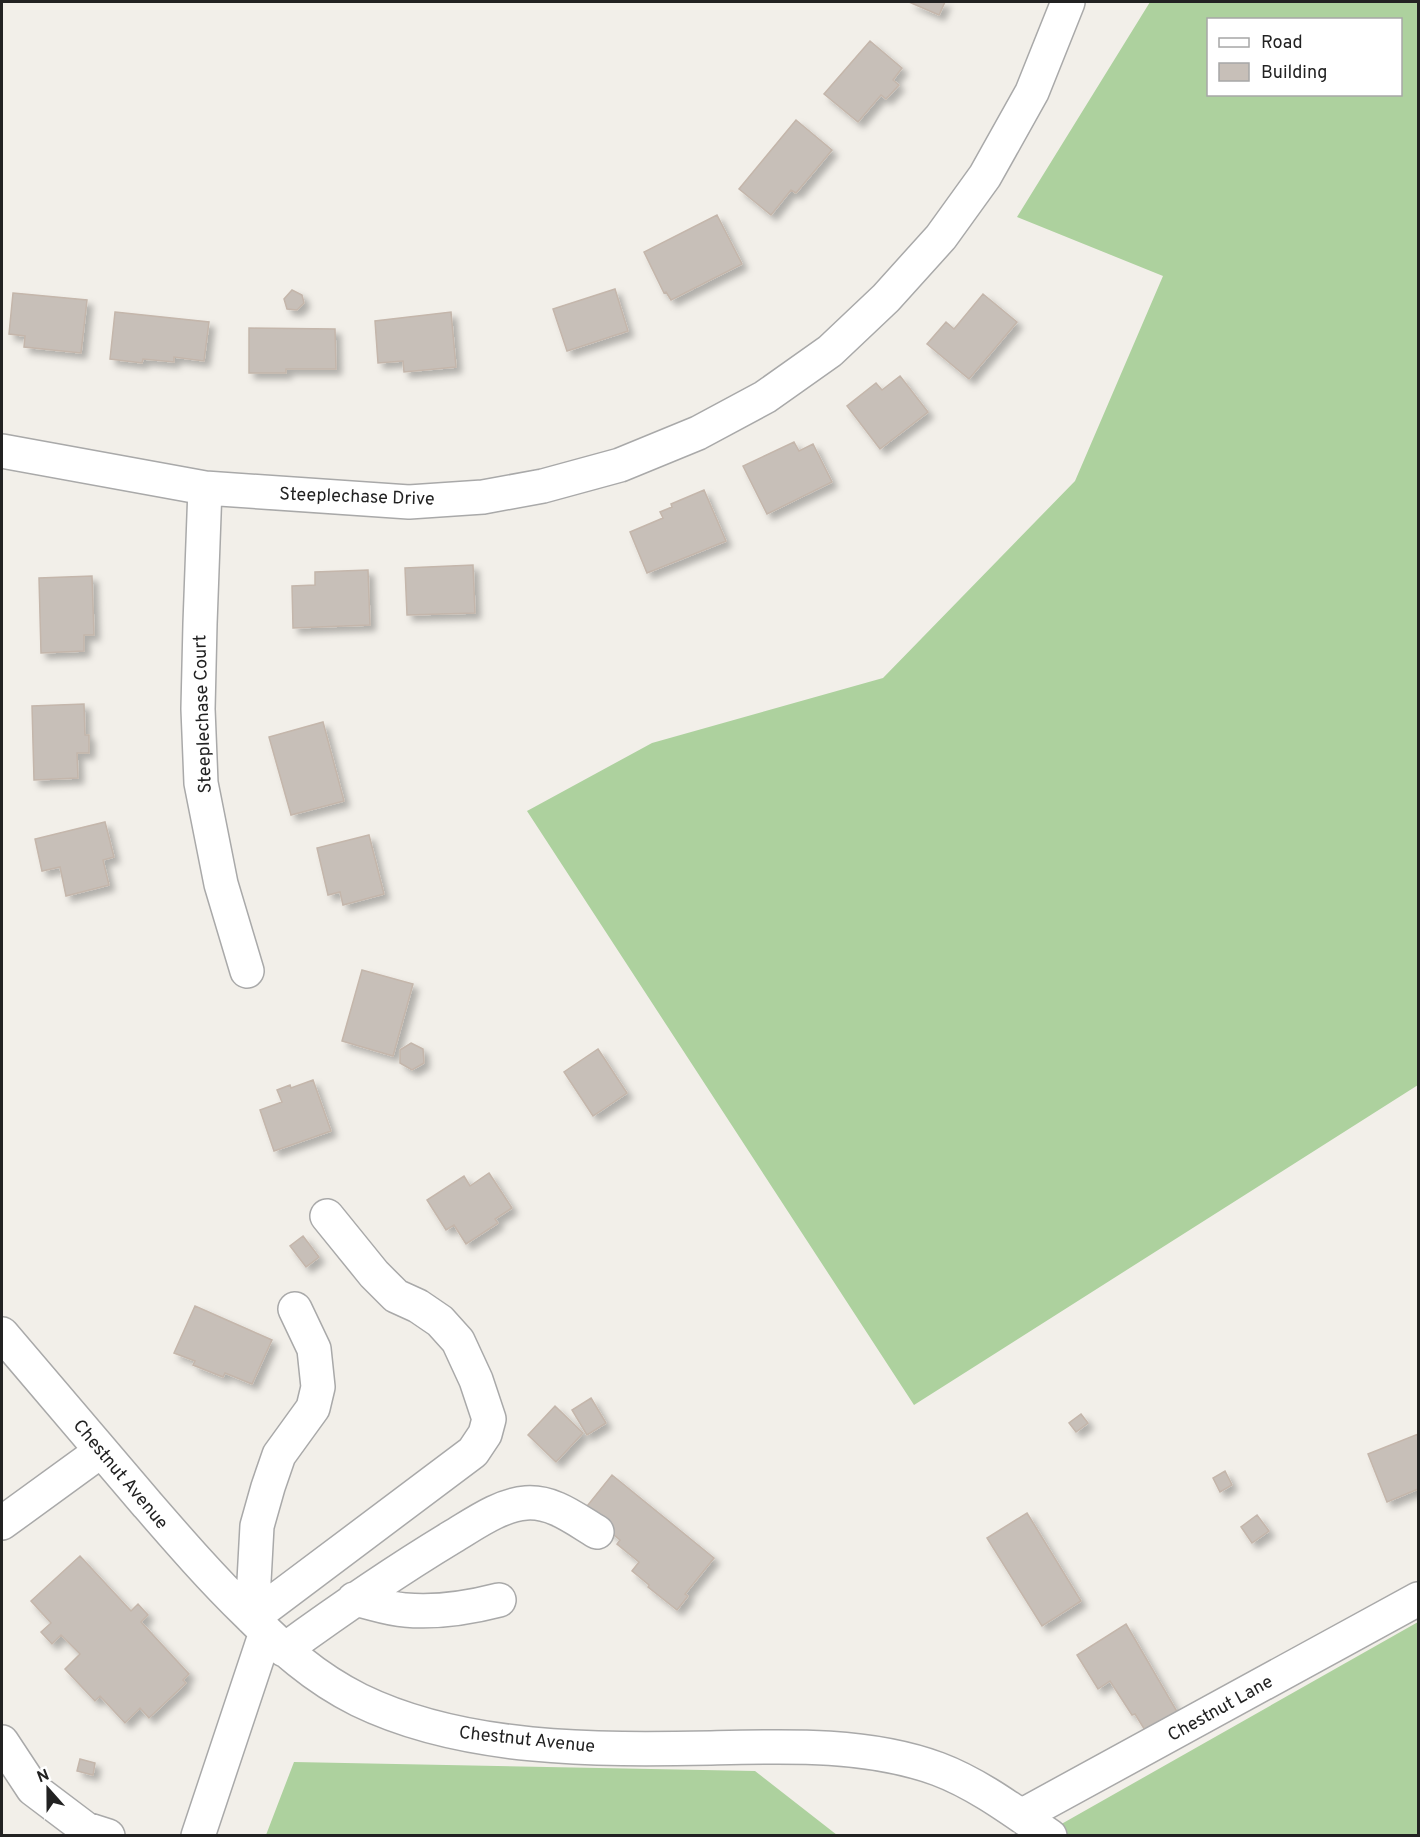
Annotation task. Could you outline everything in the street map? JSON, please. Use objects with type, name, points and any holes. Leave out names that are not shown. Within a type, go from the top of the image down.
[{"type":"street","name":"Steeplechase Drive","points":[[2,452],[205,488],[409,502],[483,497],[543,486],[620,465],[698,434],[765,397],[830,351],[886,298],[941,237],[985,176],[1032,92],[1068,2]]},
{"type":"street","name":"Steeplechase Court","points":[[205,488],[198,709],[201,783],[221,884],[247,970]]},
{"type":"street","points":[[267,1633],[473,1452],[485,1434],[489,1419],[476,1380],[458,1341],[440,1321],[418,1306],[396,1296],[374,1274],[327,1216]]},
{"type":"street","points":[[198,1836],[267,1633],[258,1526],[268,1487],[279,1455],[313,1408],[318,1387],[314,1349],[295,1309]]},
{"type":"street","name":"Chestnut Avenue","points":[[2,1334],[199,1566],[267,1633],[316,1676],[359,1700],[411,1721],[467,1736],[542,1744],[680,1748],[749,1747],[874,1752],[939,1770],[976,1788],[1050,1836]]},
{"type":"street","points":[[2,1522],[101,1451]]},
{"type":"street","points":[[267,1633],[354,1599],[441,1544],[506,1508],[527,1503],[555,1507],[597,1532]]},
{"type":"street","points":[[354,1599],[404,1610],[450,1610],[499,1600]]},
{"type":"street","name":"Chestnut Lane","points":[[1021,1816],[1419,1599]]},
{"type":"street","points":[[2,1742],[33,1789],[86,1829],[108,1836]]},
{"type":"green space","points":[[1150,2],[1418,2],[1418,1085],[914,1405],[527,811],[652,743],[883,678],[1075,481],[1163,276],[1017,217]]},
{"type":"green space","points":[[1418,1622],[1418,1835],[1042,1835]]},
{"type":"green space","points":[[294,1762],[755,1771],[837,1835],[266,1835]]},
{"type":"building","points":[[909,2],[945,2],[939,15]]},
{"type":"building","points":[[870,41],[902,68],[893,80],[899,85],[886,99],[881,95],[858,122],[824,94]]},
{"type":"building","points":[[796,120],[832,150],[796,193],[791,190],[771,215],[739,189]]},
{"type":"building","points":[[717,215],[742,264],[671,300],[666,292],[664,293],[644,252]]},
{"type":"building","points":[[615,289],[628,331],[567,351],[553,309]]},
{"type":"building","points":[[292,290],[302,295],[304,303],[297,310],[287,309],[284,299]]},
{"type":"building","points":[[13,293],[87,300],[81,353],[24,347],[25,336],[9,334]]},
{"type":"building","points":[[983,294],[1017,322],[969,379],[927,344],[946,322],[954,329]]},
{"type":"building","points":[[115,312],[209,322],[204,361],[174,357],[174,362],[143,359],[142,363],[110,359]]},
{"type":"building","points":[[451,312],[456,367],[404,372],[403,361],[378,363],[375,321]]},
{"type":"building","points":[[249,328],[335,329],[336,369],[286,369],[286,373],[249,373]]},
{"type":"building","points":[[900,376],[928,412],[880,449],[847,406],[876,383],[882,390]]},
{"type":"building","points":[[794,442],[799,451],[813,444],[832,482],[767,514],[743,466]]},
{"type":"building","points":[[704,490],[726,541],[647,573],[630,532],[663,518],[660,512],[672,507],[671,504]]},
{"type":"building","points":[[473,565],[475,613],[407,615],[405,568]]},
{"type":"building","points":[[368,570],[370,625],[293,628],[292,586],[315,585],[315,572]]},
{"type":"building","points":[[92,576],[94,635],[84,635],[84,651],[41,653],[39,578]]},
{"type":"building","points":[[84,704],[85,735],[89,735],[89,753],[77,753],[78,778],[34,780],[32,706]]},
{"type":"building","points":[[323,722],[344,801],[291,815],[269,737]]},
{"type":"building","points":[[105,822],[114,857],[103,860],[109,885],[66,896],[60,867],[42,871],[35,839]]},
{"type":"building","points":[[369,835],[384,894],[343,905],[340,892],[328,895],[317,848]]},
{"type":"building","points":[[362,970],[413,984],[393,1056],[342,1041]]},
{"type":"building","points":[[411,1043],[423,1049],[424,1063],[412,1070],[400,1063],[400,1050]]},
{"type":"building","points":[[598,1049],[627,1093],[593,1116],[564,1072]]},
{"type":"building","points":[[313,1080],[331,1131],[274,1151],[260,1110],[282,1102],[277,1090],[290,1085],[291,1088]]},
{"type":"building","points":[[489,1173],[512,1208],[495,1219],[498,1223],[466,1244],[454,1225],[446,1230],[427,1200],[464,1176],[470,1186]]},
{"type":"building","points":[[303,1236],[319,1257],[306,1267],[290,1246]]},
{"type":"building","points":[[195,1306],[272,1340],[252,1384],[225,1373],[223,1377],[193,1365],[195,1361],[174,1353]]},
{"type":"building","points":[[591,1398],[606,1423],[587,1435],[572,1410]]},
{"type":"building","points":[[555,1406],[583,1433],[556,1462],[528,1435]]},
{"type":"building","points":[[1081,1414],[1088,1423],[1076,1432],[1069,1423]]},
{"type":"building","points":[[1418,1434],[1418,1489],[1387,1502],[1368,1454]]},
{"type":"building","points":[[1225,1471],[1232,1485],[1220,1492],[1213,1478]]},
{"type":"building","points":[[612,1475],[714,1558],[685,1594],[688,1596],[677,1610],[632,1571],[639,1562],[617,1544],[620,1540],[584,1510]]},
{"type":"building","points":[[1027,1513],[1081,1601],[1042,1626],[987,1538]]},
{"type":"building","points":[[1257,1515],[1269,1531],[1252,1543],[1241,1527]]},
{"type":"building","points":[[80,1556],[131,1611],[138,1604],[148,1615],[141,1622],[189,1674],[183,1680],[186,1683],[149,1718],[140,1708],[125,1723],[100,1696],[95,1701],[65,1669],[80,1654],[61,1635],[52,1644],[41,1632],[51,1623],[31,1601]]},
{"type":"building","points":[[1126,1624],[1179,1715],[1148,1735],[1110,1681],[1098,1689],[1077,1655]]},
{"type":"building","points":[[80,1759],[95,1763],[93,1775],[77,1771]]}]
